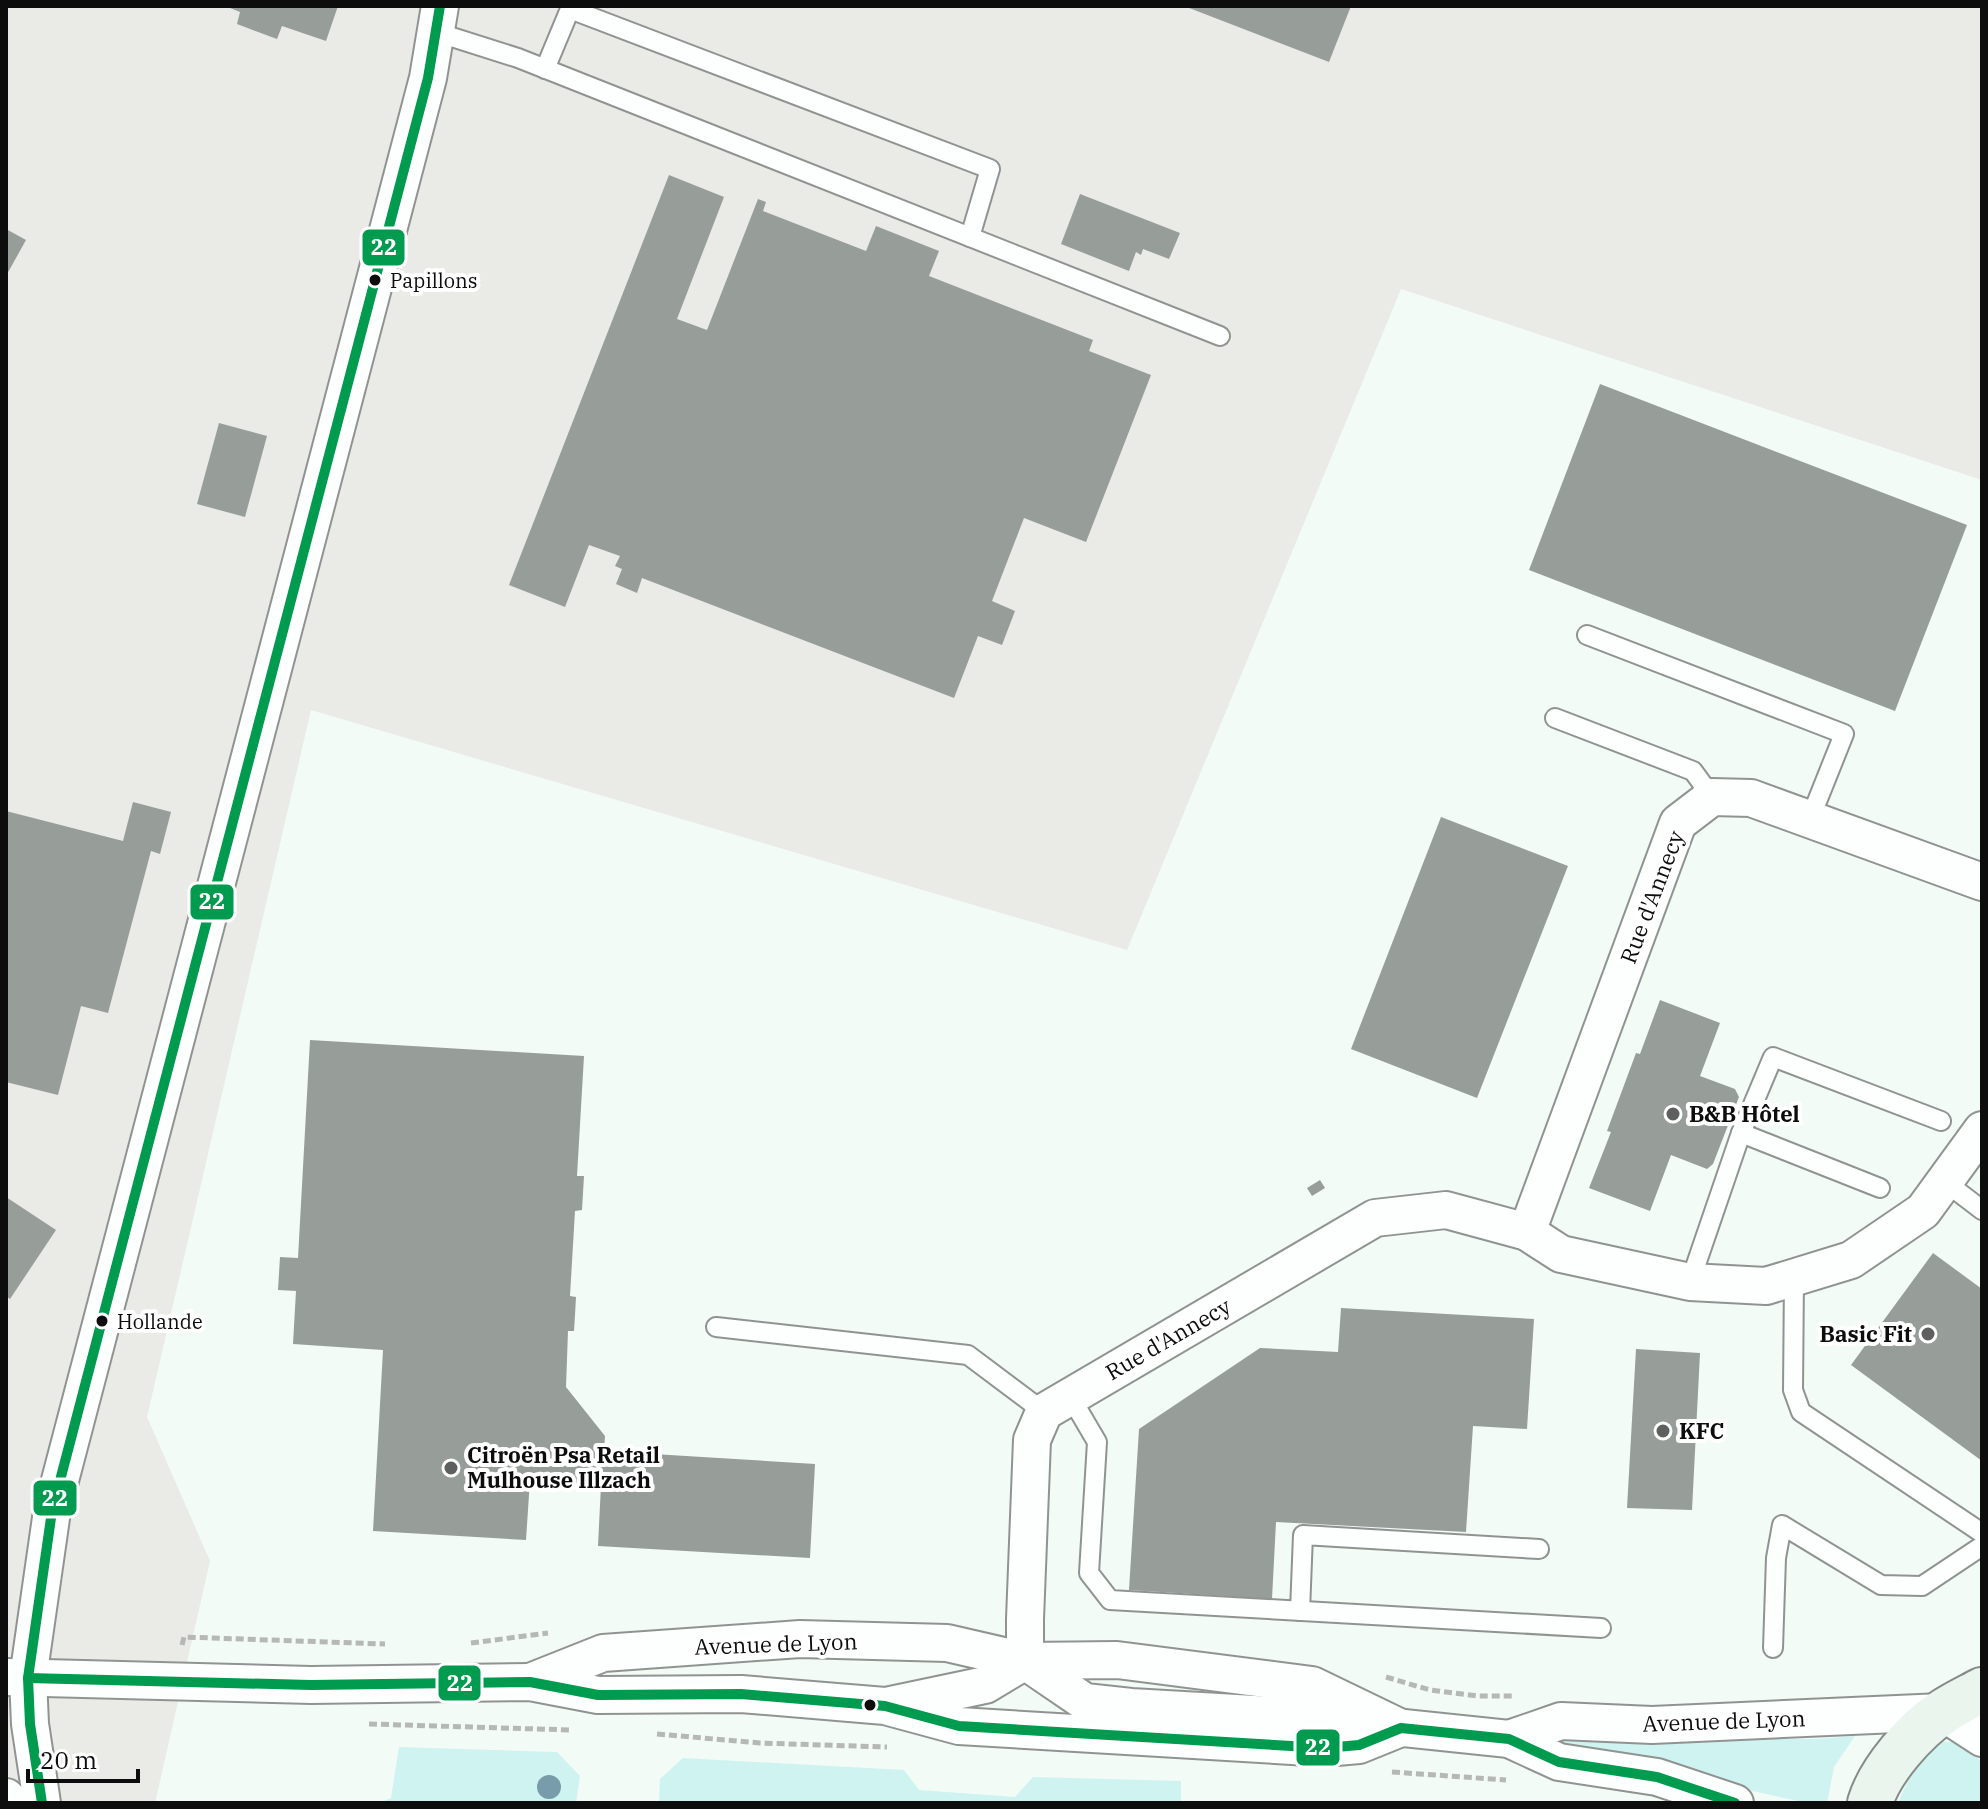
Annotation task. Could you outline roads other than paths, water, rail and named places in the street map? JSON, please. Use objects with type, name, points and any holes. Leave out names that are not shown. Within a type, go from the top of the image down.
[{"type":"main road","points":[[1870,1803],[1875,1787],[1900,1750],[1942,1712],[1982,1690]]},
{"type":"street","points":[[42,1803],[30,1724],[17,1678],[52,1511],[422,103],[438,19]]},
{"type":"street","points":[[1712,797],[1751,798],[1982,882]]},
{"type":"street","name":"Rue d'Annecy","points":[[1527,1232],[1678,823],[1712,797]]},
{"type":"street","name":"Rue d'Annecy","points":[[1057,1404],[1375,1218],[1446,1210],[1527,1232],[1561,1254],[1690,1282],[1766,1286],[1851,1260],[1923,1211],[1982,1130]]},
{"type":"street","points":[[1025,1661],[1032,1440],[1057,1404]]},
{"type":"street","name":"Avenue de Lyon","points":[[530,1682],[603,1653],[800,1639],[947,1643],[1025,1661],[1117,1660],[1312,1685],[1401,1728],[1509,1739],[1559,1762],[1657,1777],[1735,1803]]},
{"type":"street","name":"Avenue de Lyon","points":[[885,1706],[985,1685],[1025,1661]]},
{"type":"street","name":"Avenue de Lyon","points":[[17,1678],[311,1685],[530,1682],[598,1695],[741,1694],[885,1706],[959,1726],[1325,1748],[1359,1745],[1401,1728]]},
{"type":"street","points":[[1942,1712],[1982,1738]]},
{"type":"street","name":"Avenue de Lyon","points":[[1509,1739],[1561,1721],[1652,1725],[1942,1712]]},
{"type":"street","points":[[6,1797],[12,1803]]},
{"type":"lane","points":[[545,69],[570,9],[990,169],[970,237]]},
{"type":"lane","points":[[438,19],[545,69],[1220,336]]},
{"type":"lane","points":[[1587,635],[1844,734],[1810,819]]},
{"type":"lane","points":[[1555,718],[1693,771],[1712,797]]},
{"type":"lane","points":[[1690,1282],[1741,1133],[1773,1057],[1941,1121]]},
{"type":"lane","points":[[1741,1133],[1880,1188]]},
{"type":"lane","points":[[1944,1181],[1982,1210]]},
{"type":"lane","points":[[1794,1277],[1793,1390],[1801,1412],[1982,1533]]},
{"type":"lane","points":[[716,1327],[968,1355],[1057,1404],[1097,1442],[1089,1573],[1110,1600],[1601,1628]]},
{"type":"lane","points":[[1773,1648],[1776,1558],[1782,1525],[1881,1585],[1922,1586],[1982,1546]]},
{"type":"lane","points":[[1300,1611],[1303,1535],[1539,1549]]},
{"type":"place","name":"Papillons","points":[[375,280]]},
{"type":"place","name":"B&B Hôtel","points":[[1673,1114]]},
{"type":"place","name":"Hollande","points":[[102,1321]]},
{"type":"place","name":"Basic Fit","points":[[1928,1334]]},
{"type":"place","name":"KFC","points":[[1663,1431]]},
{"type":"place","name":"Citroën Psa Retail Mulhouse Illzach","points":[[451,1468]]}]
